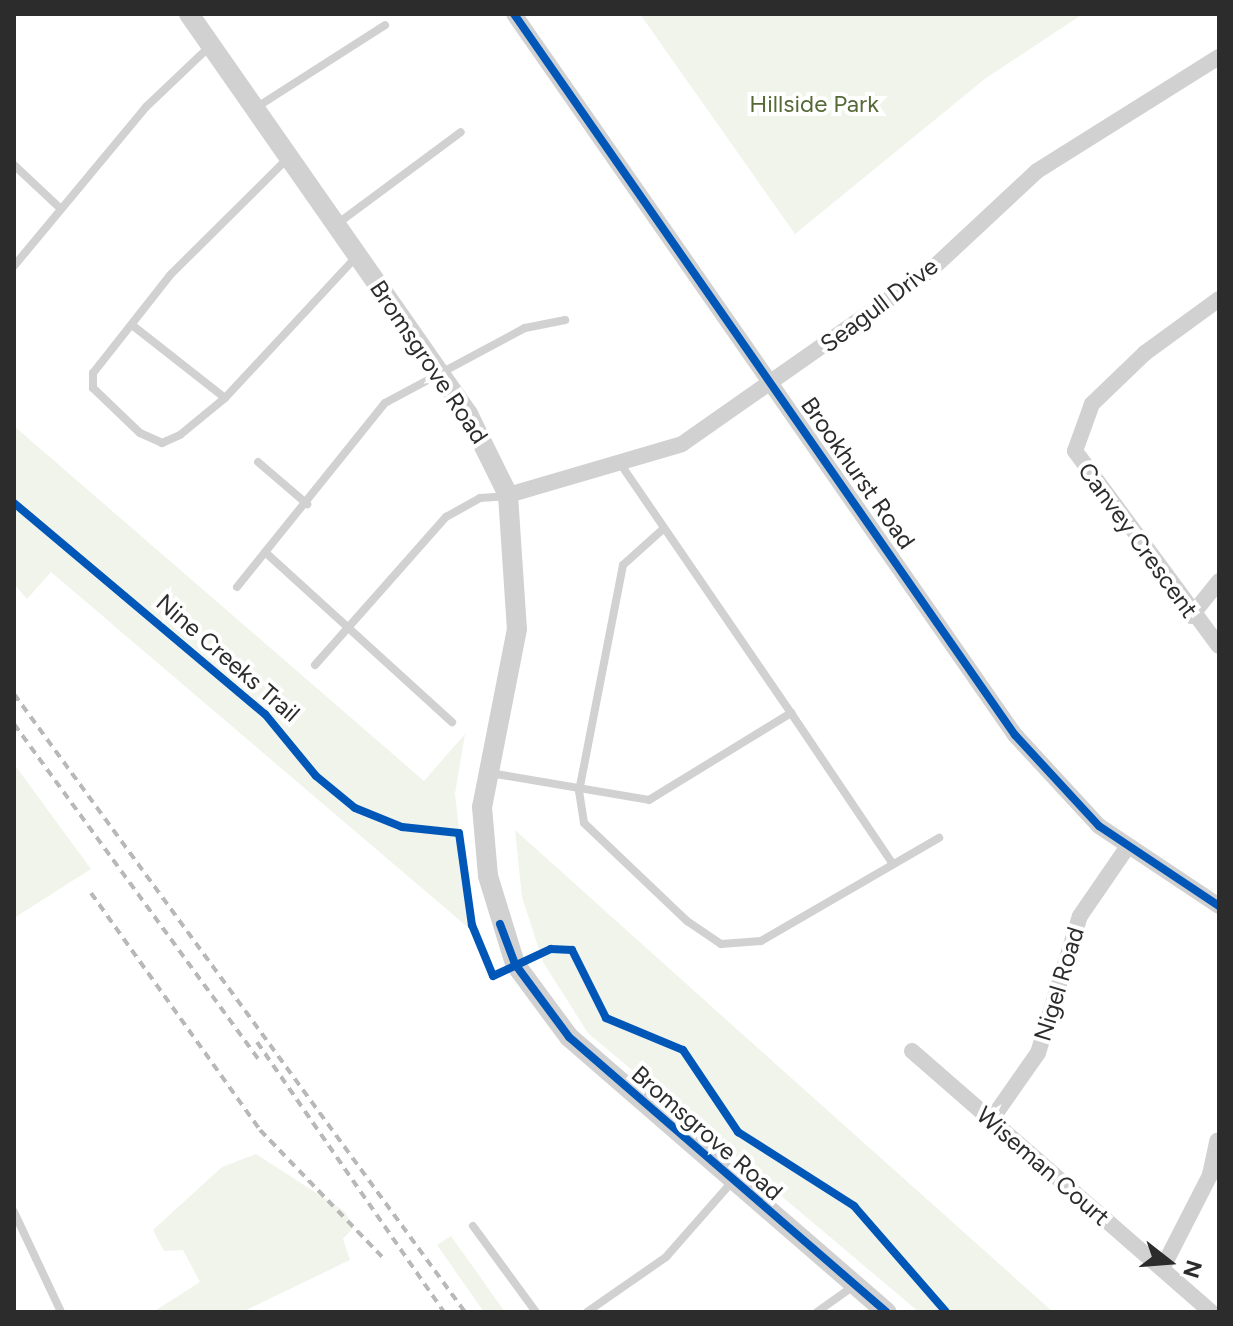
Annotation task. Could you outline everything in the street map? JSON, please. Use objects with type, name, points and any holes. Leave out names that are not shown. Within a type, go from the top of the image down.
[{"type":"street","name":"Bromsgrove Road","points":[[189,14],[475,425],[508,495],[517,629],[487,772],[488,876],[515,964],[569,1037],[731,1183],[887,1312]]},
{"type":"street","name":"Brookhurst Road","points":[[514,14],[1015,735],[1126,849],[1219,906]]},
{"type":"street","name":"Seagull Drive","points":[[508,495],[682,444],[772,385],[933,268],[1037,171],[1219,57]]},
{"type":"street","name":"Canvey Crescent","points":[[1219,299],[1145,353],[1092,404],[1075,435],[1083,467],[1191,616],[1219,646]]},
{"type":"street","points":[[1191,616],[1219,581]]},
{"type":"street","name":"Nigel Road","points":[[991,1120],[1038,1053],[1080,916],[1126,849]]},
{"type":"street","name":"Wiseman Court","points":[[912,1051],[1211,1312]]},
{"type":"street","points":[[1162,1269],[1210,1175],[1217,1141]]},
{"type":"lane","points":[[253,109],[385,25]]},
{"type":"lane","points":[[14,266],[175,74],[211,46]]},
{"type":"lane","points":[[336,224],[461,132]]},
{"type":"lane","points":[[288,157],[171,274],[93,373],[93,388],[140,433],[171,439],[225,398],[357,255]]},
{"type":"lane","points":[[14,165],[60,208]]},
{"type":"lane","points":[[237,587],[307,504],[385,403],[438,374],[456,371],[525,328],[565,320]]},
{"type":"lane","points":[[132,325],[225,398]]},
{"type":"lane","points":[[258,462],[307,504]]},
{"type":"lane","points":[[620,462],[662,530],[893,864]]},
{"type":"lane","points":[[315,665],[352,629],[446,517],[480,498],[508,495]]},
{"type":"lane","points":[[662,530],[623,565],[579,791],[584,823],[687,921],[721,944],[761,941],[939,838]]},
{"type":"lane","points":[[265,552],[452,722]]},
{"type":"lane","points":[[487,772],[579,791],[649,800],[791,713]]},
{"type":"lane","points":[[587,1312],[666,1257],[731,1183]]},
{"type":"lane","points":[[14,1212],[61,1312]]},
{"type":"lane","points":[[473,1226],[536,1312]]},
{"type":"lane","points":[[817,1312],[855,1285]]},
{"type":"green space","name":"Hillside Park","points":[[640,14],[1083,14],[986,78],[795,234]]},
{"type":"green space","points":[[14,426],[424,781],[465,734],[455,794],[471,930],[51,572],[27,599],[14,584]]},
{"type":"green space","points":[[14,764],[91,869],[14,918]]},
{"type":"green space","points":[[515,830],[1053,1312],[919,1312],[588,1033],[543,962],[522,897]]},
{"type":"green space","points":[[256,1154],[344,1211],[354,1227],[343,1239],[350,1260],[242,1312],[153,1312],[200,1282],[183,1250],[164,1251],[153,1230],[222,1167]]},
{"type":"green space","points":[[451,1236],[505,1312],[484,1312],[437,1245]]},
{"type":"railway","points":[[14,694],[465,1312]]},
{"type":"railway","points":[[14,724],[259,1060]]},
{"type":"railway","points":[[91,893],[260,1130],[384,1259]]},
{"type":"railway","points":[[257,1042],[444,1312]]},
{"type":"cycle path","points":[[514,14],[1015,735],[1099,826],[1219,906]]},
{"type":"cycle path","name":"Nine Creeks Trail","points":[[14,503],[265,714],[316,776],[355,808],[402,827],[459,833],[472,925],[493,976],[551,949],[572,950],[606,1018],[683,1050],[738,1132],[854,1206],[946,1312]]},
{"type":"cycle path","points":[[500,924],[515,964],[569,1037],[887,1312]]}]
